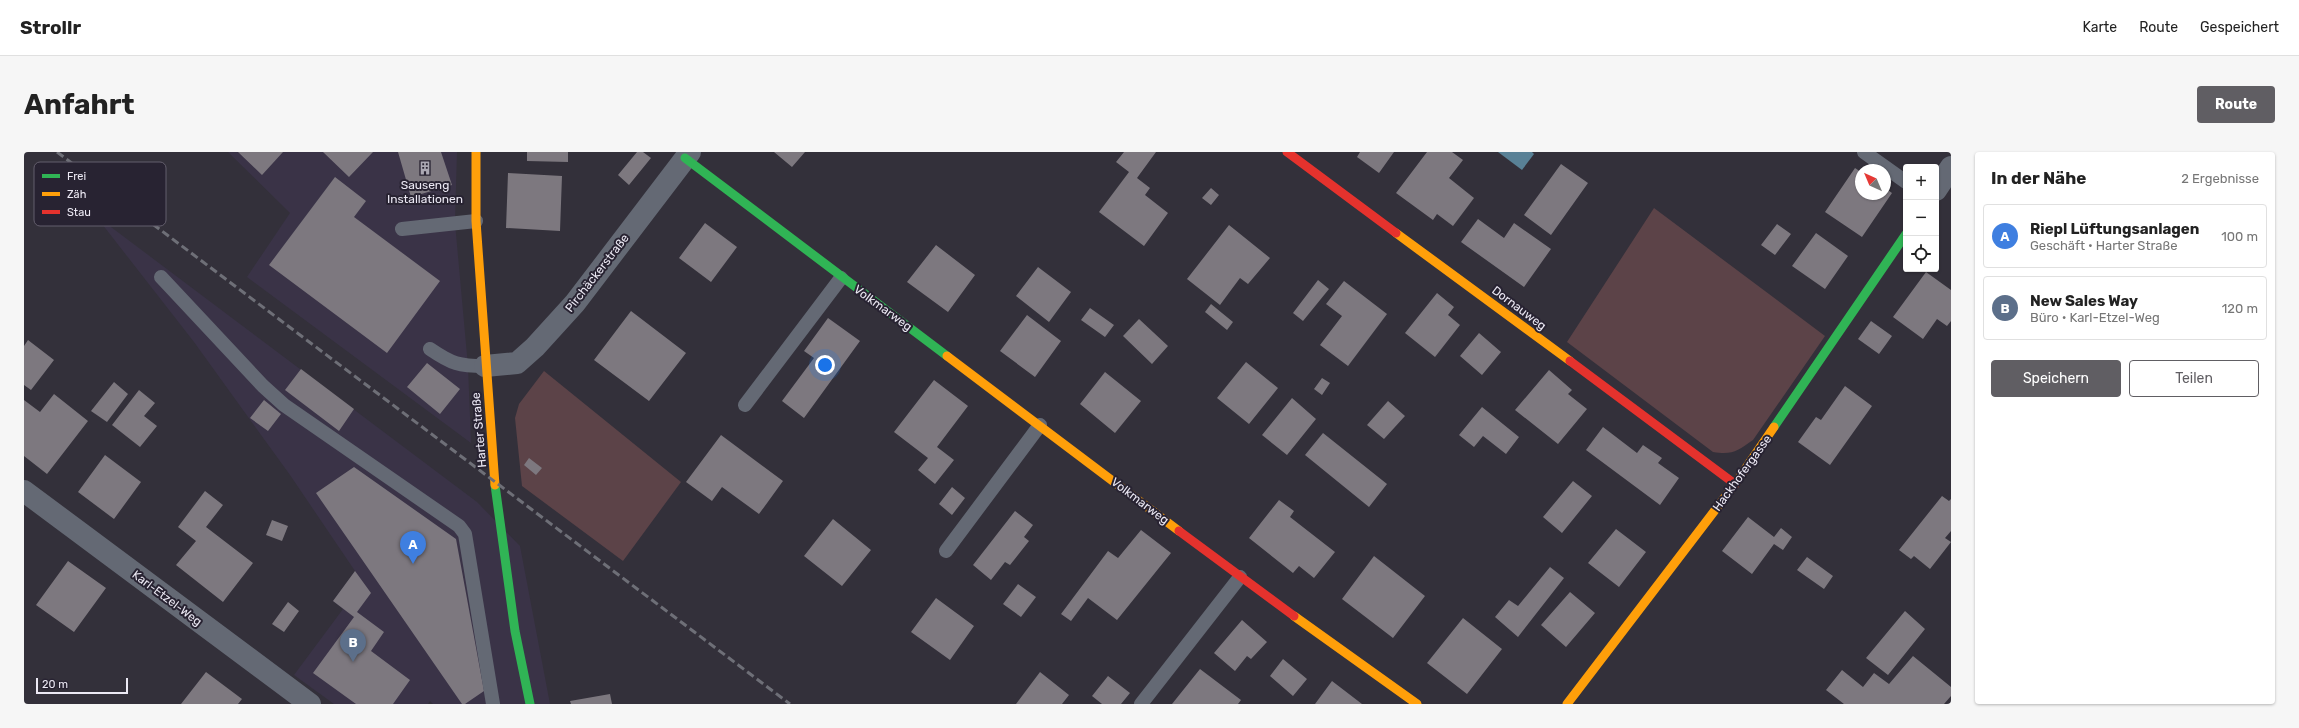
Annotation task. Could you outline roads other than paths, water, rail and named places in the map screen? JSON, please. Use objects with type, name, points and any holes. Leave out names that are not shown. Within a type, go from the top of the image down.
[{"type":"street","name":"Harter Straße","points":[[476,152],[476,221],[485,366],[496,490],[515,632],[530,704]]},
{"type":"street","name":"Dornauweg","points":[[1287,152],[1736,484]]},
{"type":"street","name":"Volkmarweg","points":[[687,155],[841,278],[1040,425],[1240,577],[1417,704]]},
{"type":"street","name":"Pirchäckerstraße","points":[[485,366],[516,363],[535,347],[575,303],[687,155]]},
{"type":"street","points":[[1939,185],[1951,167]]},
{"type":"street","name":"Hackhofergasse","points":[[1567,704],[1736,484],[1905,236]]},
{"type":"street","name":"Karl-Etzel-Weg","points":[[28,501],[288,698],[310,704]]},
{"type":"lane","points":[[1864,152],[1903,180]]},
{"type":"lane","points":[[402,229],[476,221]]},
{"type":"lane","points":[[161,277],[263,386],[284,405],[459,526],[465,534],[494,704]]},
{"type":"lane","name":"Volkmarweg","points":[[745,405],[841,278]]},
{"type":"lane","points":[[430,349],[450,362],[468,366],[485,366]]},
{"type":"lane","points":[[946,551],[1040,425]]},
{"type":"lane","points":[[1141,704],[1240,577]]},
{"type":"water","points":[[1498,152],[1532,152],[1534,154],[1522,170]]},
{"type":"railway","points":[[57,152],[70,162]]},
{"type":"railway","points":[[155,226],[790,704]]},
{"type":"place","name":"Sauseng Installationen","points":[[425,168]]},
{"type":"place","name":"Riepl Lüftungsanlagen","points":[[413,564]]},
{"type":"place","name":"New Sales Way","points":[[353,662]]}]
